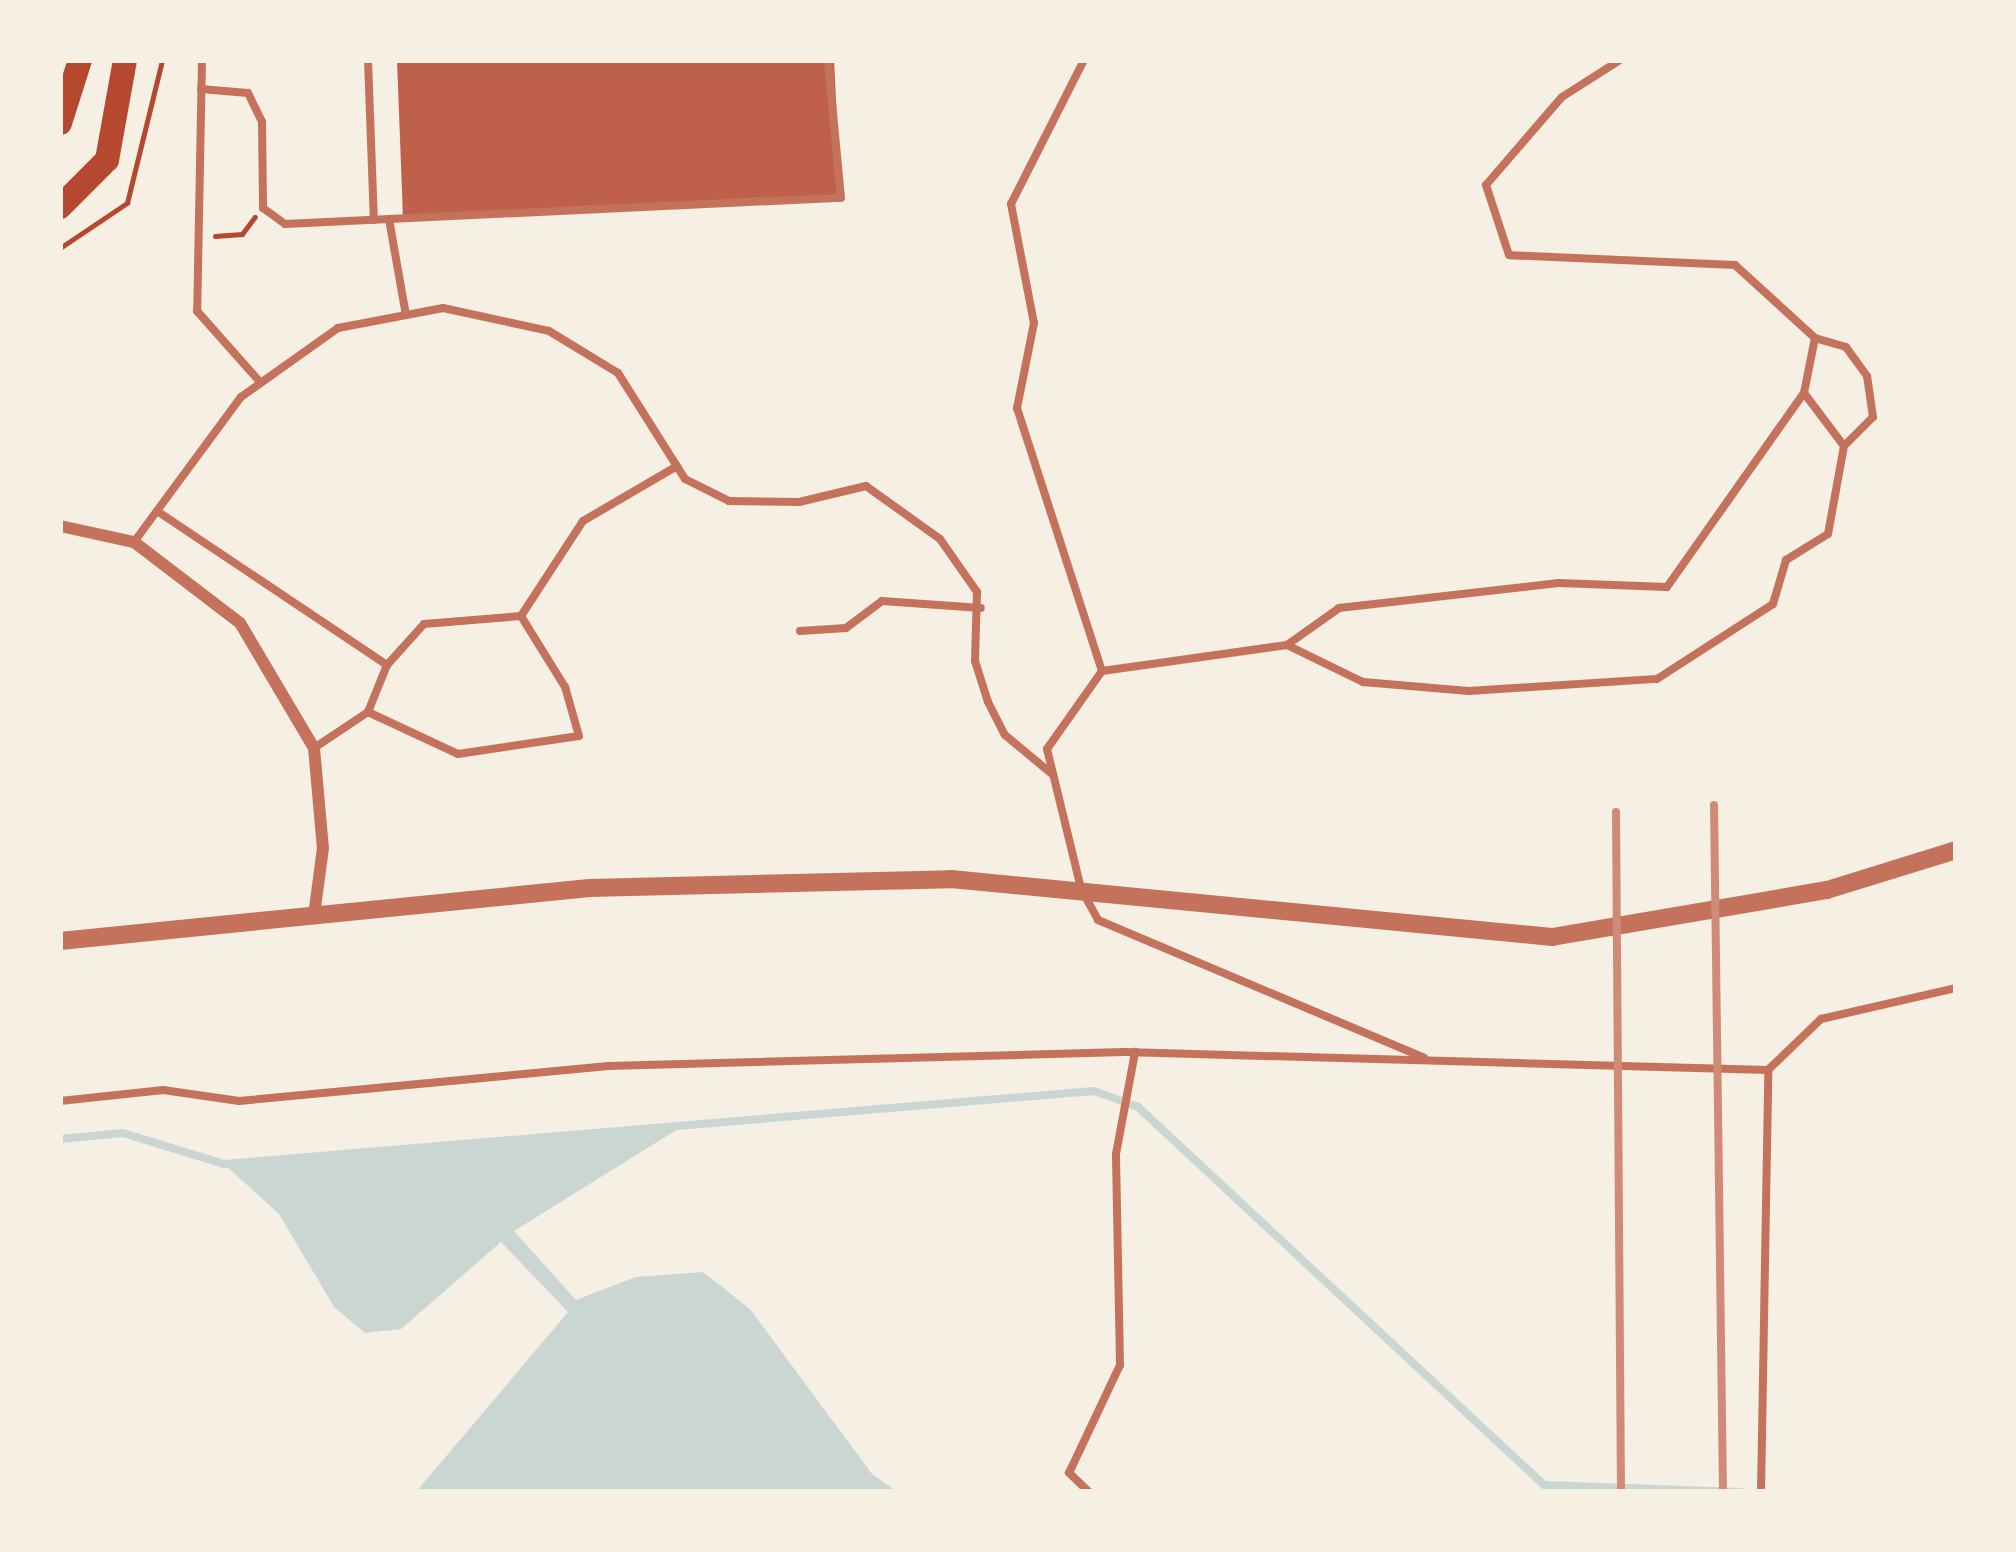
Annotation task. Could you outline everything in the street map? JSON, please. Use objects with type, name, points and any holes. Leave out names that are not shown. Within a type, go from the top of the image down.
[{"type":"main road","points":[[60,123],[80,60]]},
{"type":"main road","points":[[60,207],[106,160],[125,60]]},
{"type":"street","points":[[60,526],[134,542],[240,623],[314,748],[323,848],[315,908]]},
{"type":"street","points":[[60,941],[315,908],[951,879],[1552,937],[1827,890],[1956,850]]},
{"type":"lane","points":[[202,60],[197,311],[261,382]]},
{"type":"lane","points":[[368,60],[374,220]]},
{"type":"lane","points":[[201,89],[248,93],[262,122],[263,208],[285,224],[374,220],[841,198],[828,60]]},
{"type":"lane","points":[[1084,60],[1011,204],[1034,322],[1017,408],[1102,671]]},
{"type":"lane","points":[[1287,645],[1363,682],[1469,691],[1657,679],[1773,604],[1786,560],[1828,534],[1844,446],[1873,417],[1867,376],[1846,347],[1815,338],[1735,265],[1509,255],[1486,185],[1562,98],[1620,60]]},
{"type":"lane","points":[[389,219],[406,315]]},
{"type":"lane","points":[[134,542],[261,382],[338,328],[443,308],[549,331],[618,373],[677,466],[728,501],[799,502],[866,486],[940,539],[981,608],[975,661],[988,702],[1005,735],[1053,775]]},
{"type":"lane","points":[[1436,1063],[1098,920],[1081,889],[1047,749],[1102,671],[1287,645],[1339,608],[1559,583],[1667,587],[1804,393],[1815,338]]},
{"type":"lane","points":[[1804,393],[1844,446]]},
{"type":"lane","points":[[520,616],[584,520],[677,466]]},
{"type":"lane","points":[[157,512],[387,665]]},
{"type":"lane","points":[[800,631],[846,628],[882,601],[981,608]]},
{"type":"lane","points":[[314,748],[368,712],[387,665],[424,624],[520,616]]},
{"type":"lane","points":[[368,712],[458,754],[579,736],[565,687],[520,616]]},
{"type":"lane","points":[[60,1101],[164,1090],[239,1101],[608,1066],[1136,1052],[1768,1070],[1821,1019],[1956,988]]},
{"type":"lane","points":[[1089,1492],[1069,1472],[1120,1365],[1116,1154],[1136,1052]]},
{"type":"lane","points":[[1761,1492],[1768,1070]]},
{"type":"path","points":[[199,236],[242,234],[263,208]]},
{"type":"shaded area","points":[[678,1129],[514,1231],[576,1300],[636,1277],[703,1272],[750,1309],[872,1474],[897,1492],[416,1492],[568,1312],[501,1242],[401,1329],[365,1333],[334,1307],[279,1214],[224,1164]]},
{"type":"building","points":[[397,60],[834,60],[841,198],[403,218]]},
{"type":"waterway","points":[[60,1139],[123,1133],[224,1164],[1094,1091],[1138,1107],[1544,1485],[1741,1492]]},
{"type":"railway","points":[[1714,805],[1723,1492]]},
{"type":"railway","points":[[1616,812],[1621,1492]]}]
